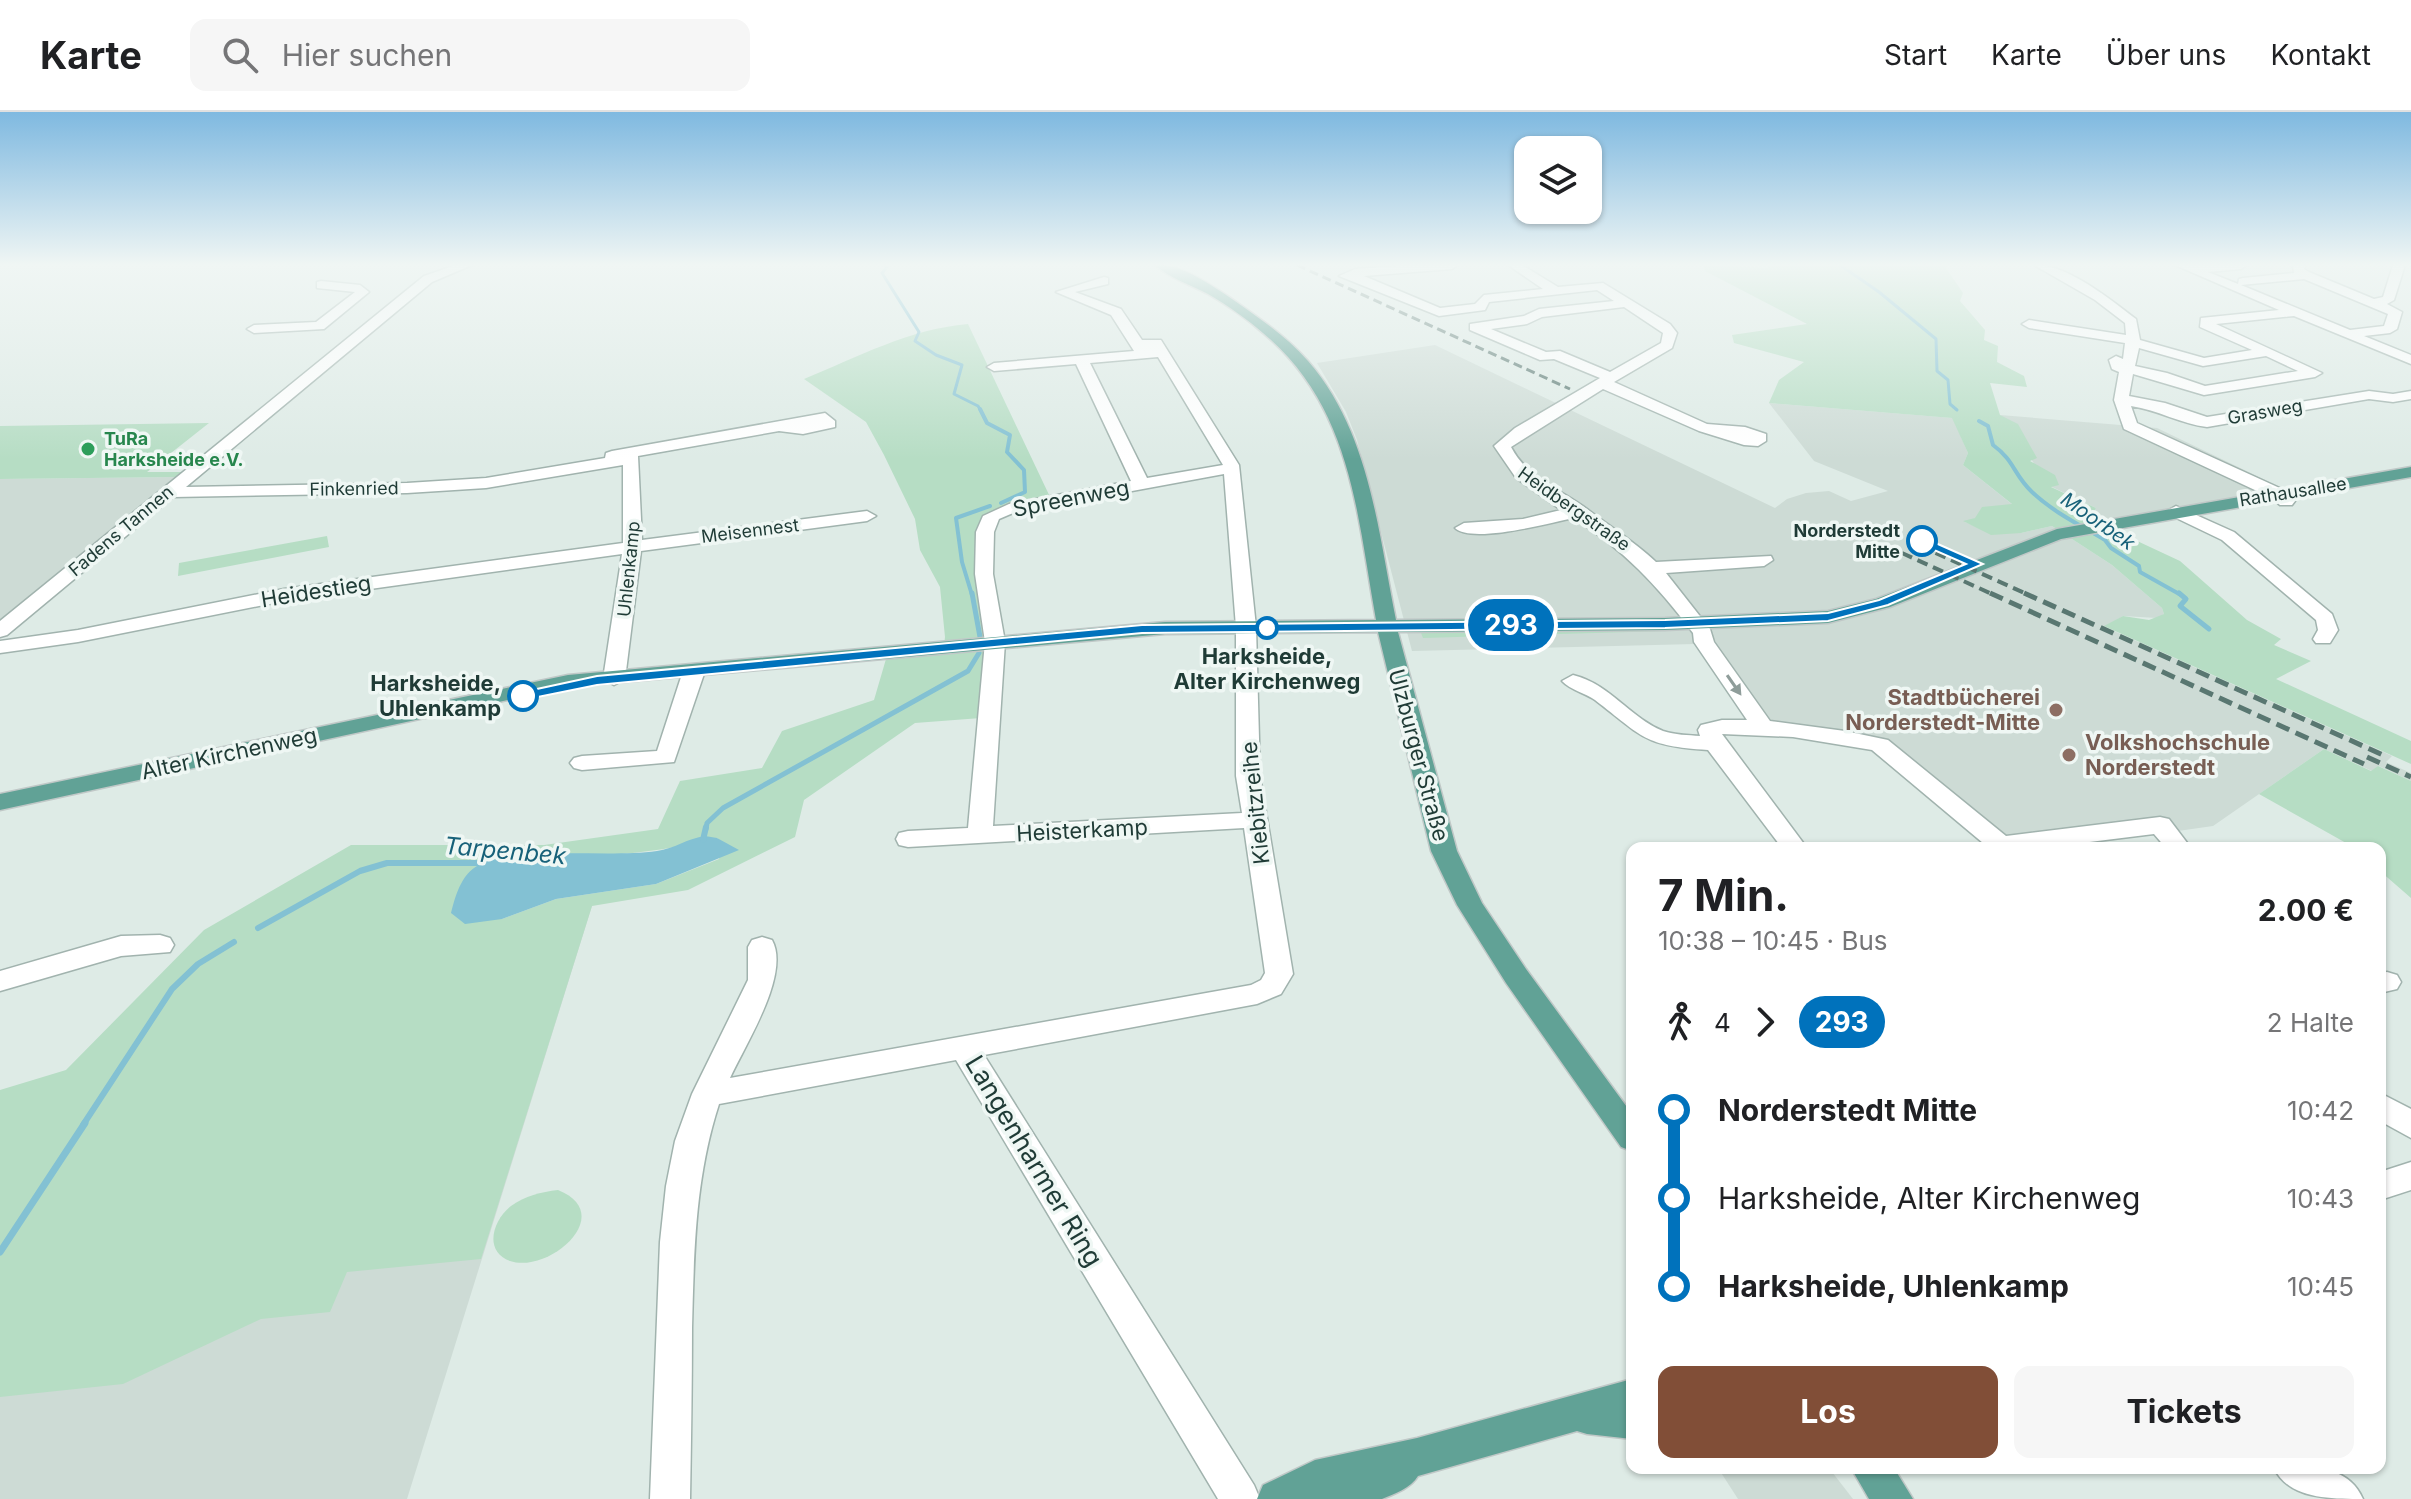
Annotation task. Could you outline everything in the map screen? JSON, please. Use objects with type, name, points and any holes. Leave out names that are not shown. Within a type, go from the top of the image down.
[{"type":"main road","name":"Ulzburger Straße","points":[[1267,330],[1303,364],[1329,400],[1342,426],[1358,476],[1387,632],[1436,828],[1452,870],[1470,905],[1516,976],[1626,1130]]},
{"type":"main road","name":"Rathausallee","points":[[1699,628],[1828,617],[1856,611],[2057,534],[2104,524],[2183,515],[2411,472]]},
{"type":"main road","name":"Rathausallee","points":[[2277,497],[2411,480]]},
{"type":"main road","name":"Rathausallee","points":[[1387,632],[1431,640],[1699,628],[1840,626],[1903,610],[1999,569],[2183,515]]},
{"type":"main road","name":"Alter Kirchenweg","points":[[0,802],[458,706],[604,680],[1142,629],[1246,627],[1280,628],[1302,633],[1387,632]]},
{"type":"main road","points":[[1277,1499],[1315,1479],[1417,1457],[1626,1399]]},
{"type":"main road","points":[[1573,1415],[1626,1419]]},
{"type":"main road","points":[[1334,1499],[1383,1479],[1417,1457]]},
{"type":"main road","points":[[1874,1474],[1893,1499]]},
{"type":"street","name":"Fadens Tannen","points":[[0,631],[366,330]]},
{"type":"street","name":"Kiebitzreihe","points":[[964,1047],[1254,994],[1271,987],[1280,969],[1248,776],[1246,627],[1231,468],[1130,330]]},
{"type":"street","points":[[1481,330],[1545,357],[1555,354],[1708,428]]},
{"type":"street","name":"Heidbergstraße","points":[[1667,330],[1670,341],[1647,359],[1521,431],[1502,446],[1513,466],[1579,511],[1653,568],[1699,628]]},
{"type":"street","points":[[2027,341],[2028,330]]},
{"type":"street","points":[[2064,330],[2127,340],[2203,362],[2266,352]]},
{"type":"street","points":[[2131,330],[2127,340],[2130,360],[2122,400],[2130,426],[2277,497]]},
{"type":"street","points":[[2126,369],[2162,376],[2204,391],[2225,389],[2238,383],[2315,373],[2219,330]]},
{"type":"street","points":[[2339,330],[2411,360]]},
{"type":"street","points":[[2347,333],[2382,330]]},
{"type":"street","points":[[994,367],[1081,360],[1147,350]]},
{"type":"street","points":[[1081,360],[1141,484]]},
{"type":"street","name":"Grasweg","points":[[2122,400],[2160,406],[2195,421],[2207,422],[2369,395],[2393,398],[2411,395]]},
{"type":"street","name":"Finkenried","points":[[167,492],[407,488],[486,483],[541,475],[778,426]]},
{"type":"street","name":"Uhlenkamp","points":[[604,680],[634,545],[630,456]]},
{"type":"street","name":"Spreenweg","points":[[980,835],[995,642],[984,574],[985,532],[992,516],[1009,509],[1231,468]]},
{"type":"street","points":[[1464,528],[1523,524],[1579,511]]},
{"type":"street","name":"Rathausallee","points":[[2183,515],[2228,536],[2325,618],[2328,630],[2323,639]]},
{"type":"street","name":"Meisennest","points":[[634,545],[867,516]]},
{"type":"street","name":"Heidestieg","points":[[0,647],[78,636],[284,595],[634,545]]},
{"type":"street","points":[[1653,568],[1764,560]]},
{"type":"street","points":[[1699,628],[1704,642],[1764,729]]},
{"type":"street","points":[[582,763],[666,757],[694,671]]},
{"type":"street","points":[[1573,681],[1589,684],[1649,733],[1667,740],[1715,744]]},
{"type":"street","points":[[1790,842],[1715,744],[1709,730],[1764,729],[1861,739],[1880,745],[1998,842]]},
{"type":"street","name":"Heisterkamp","points":[[908,839],[1255,820]]},
{"type":"street","points":[[2033,842],[2160,825],[2174,842]]},
{"type":"street","points":[[0,981],[121,946],[160,945]]},
{"type":"street","points":[[670,1499],[678,1213],[687,1159],[707,1094],[757,992],[764,968],[762,947]]},
{"type":"street","name":"Langenharmer Ring","points":[[707,1094],[964,1047],[1240,1499]]},
{"type":"street","points":[[2386,1109],[2411,1125]]},
{"type":"street","points":[[2386,1184],[2411,1176]]},
{"type":"street","points":[[2303,1474],[2343,1499]]},
{"type":"shaded area","points":[[1435,345],[1775,508],[1787,499],[1806,493],[1829,491],[1851,501],[1888,491],[1814,461],[1769,403],[1953,418],[1968,453],[1963,465],[2013,505],[1965,522],[1979,528],[2021,533],[2052,526],[2112,565],[2162,608],[2164,614],[2157,618],[2123,616],[2105,627],[2392,756],[2386,762],[2411,773],[2411,781],[2379,766],[2372,771],[2324,749],[2213,826],[2101,842],[1986,842],[1869,749],[1851,741],[1758,734],[1695,644],[1412,651],[1357,440],[1346,412],[1317,363]]},
{"type":"shaded area","points":[[2000,415],[2157,428],[2288,491],[2097,523],[2089,519],[2096,508],[2050,486]]},
{"type":"shaded area","points":[[177,477],[0,625],[0,479]]},
{"type":"shaded area","points":[[592,906],[407,1499],[0,1499],[0,1308],[206,980]]},
{"type":"shaded area","points":[[1722,1474],[1834,1474],[1853,1499],[1738,1499]]},
{"type":"green space","points":[[971,330],[1051,499],[985,514],[978,561],[986,633],[981,718],[915,723],[804,800],[795,837],[688,890],[592,906],[481,1259],[347,1272],[330,1312],[261,1319],[123,1384],[0,1397],[0,1090],[66,1070],[204,930],[351,845],[544,845],[658,829],[680,781],[762,768],[782,731],[874,700],[886,659],[943,654],[945,637],[940,587],[920,550],[915,519],[884,455],[866,422],[804,379],[884,345],[925,332]],"holes":[[[717,838],[723,843],[719,859],[656,884],[556,899],[502,919],[482,863],[529,857],[635,853]]]},
{"type":"green space","points":[[1768,330],[1985,330],[1984,340],[1998,346],[1997,362],[2024,376],[2027,387],[1990,383],[2000,415],[2018,424],[2037,458],[2030,461],[2055,475],[2059,485],[2051,487],[2096,508],[2090,519],[2180,561],[2247,620],[2281,639],[2274,645],[2311,661],[2276,679],[2411,741],[2411,764],[2104,626],[2123,616],[2149,620],[2164,614],[2162,608],[2112,565],[2052,526],[2021,533],[1991,535],[1963,521],[1975,518],[1982,507],[2012,504],[1963,465],[1968,453],[1952,418],[1769,403],[1779,380],[1804,362],[1734,343],[1732,335]]},
{"type":"green space","name":"TuRa Harksheide e.V.","points":[[209,423],[147,472],[182,472],[177,477],[0,479],[0,426]]},
{"type":"green space","points":[[327,536],[329,547],[178,576],[179,563]]},
{"type":"green space","points":[[1664,627],[1667,631],[1423,638],[1421,633]]},
{"type":"green space","points":[[2324,749],[2371,771],[2378,766],[2411,781],[2411,898],[2386,876],[2386,842],[2344,842],[2259,794]]},
{"type":"green space","points":[[558,1190],[575,1200],[581,1213],[579,1226],[571,1239],[558,1251],[526,1263],[510,1261],[502,1256],[494,1243],[499,1219],[511,1206],[528,1197]]},
{"type":"water","points":[[705,836],[717,838],[739,850],[656,884],[556,899],[502,919],[465,924],[451,913],[465,877],[483,863],[521,855],[657,851]]},
{"type":"waterway","name":"Tarpenbek","points":[[918,330],[915,341],[936,355],[962,365],[954,394],[978,406],[981,411]]},
{"type":"waterway","name":"Moorbek","points":[[1925,330],[1936,339],[1937,371],[1948,380],[1950,404],[1957,410]]},
{"type":"waterway","name":"Tarpenbek","points":[[981,411],[987,423],[1010,435],[1007,452],[1024,470],[1025,492],[1001,503]]},
{"type":"waterway","name":"Moorbek","points":[[1979,421],[1988,426],[1993,445],[2040,499],[2105,540],[2111,548],[2139,566],[2140,572],[2181,595]]},
{"type":"waterway","name":"Tarpenbek","points":[[972,595],[962,562],[956,518],[990,506]]},
{"type":"waterway","name":"Tarpenbek","points":[[972,593],[980,637]]},
{"type":"waterway","name":"Moorbek","points":[[2179,593],[2186,599],[2180,606],[2209,629]]},
{"type":"waterway","name":"Tarpenbek","points":[[706,829],[707,823],[723,808],[968,671],[979,653]]},
{"type":"waterway","name":"Tarpenbek","points":[[703,840],[706,827]]},
{"type":"waterway","name":"Tarpenbek","points":[[258,928],[360,871],[387,863],[485,863]]},
{"type":"waterway","name":"Tarpenbek","points":[[83,1125],[172,989],[198,964],[234,942]]},
{"type":"waterway","name":"Tarpenbek","points":[[0,1252],[85,1123]]},
{"type":"railway","points":[[1440,330],[1570,389]]},
{"type":"railway","points":[[1920,546],[2029,595]]},
{"type":"railway","points":[[1902,553],[1994,595]]},
{"type":"railway","points":[[1990,593],[2364,764]]},
{"type":"railway","points":[[2024,593],[2383,755]]},
{"type":"railway","points":[[2367,757],[2411,777]]},
{"type":"bus line","name":"293","points":[[523,696],[597,680],[1142,629],[1665,624],[1828,617],[1883,603],[1977,564],[1922,541]]},
{"type":"place","name":"TuRa Harksheide e.V.","points":[[88,449]]},
{"type":"place","name":"Norderstedt Mitte","points":[[1922,541]]},
{"type":"place","name":"Harksheide, Alter Kirchenweg","points":[[1267,628]]},
{"type":"place","name":"Harksheide, Uhlenkamp","points":[[523,696]]},
{"type":"place","name":"Stadtbücherei Norderstedt-Mitte","points":[[2056,710]]},
{"type":"place","name":"Volkshochschule Norderstedt","points":[[2069,755]]}]
